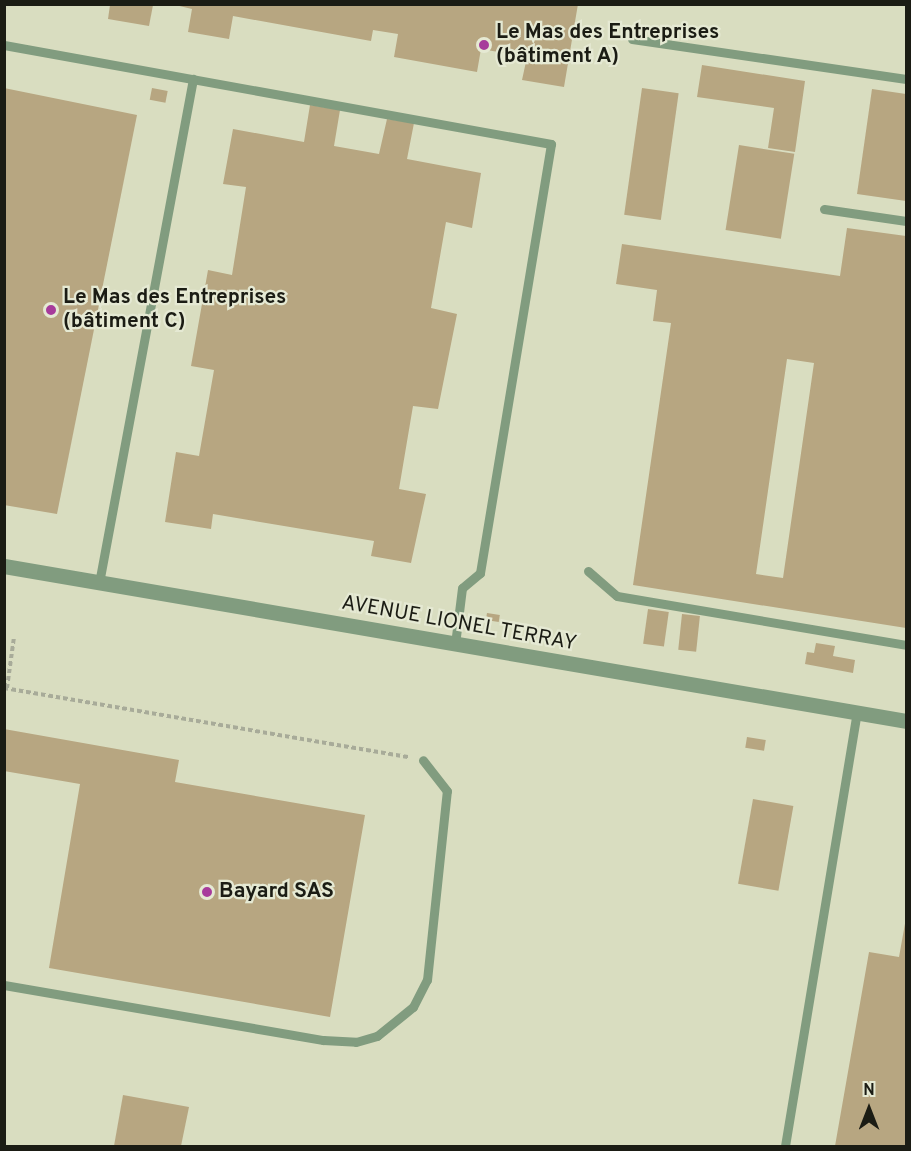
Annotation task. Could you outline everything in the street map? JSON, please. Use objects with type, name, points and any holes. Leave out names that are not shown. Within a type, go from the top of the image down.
[{"type":"street","name":"AVENUE LIONEL TERRAY","points":[[4,566],[906,721]]},
{"type":"lane","points":[[632,39],[906,79]]},
{"type":"lane","points":[[4,45],[551,144],[480,573],[462,588],[455,644]]},
{"type":"lane","points":[[99,583],[193,79]]},
{"type":"lane","points":[[824,209],[906,221]]},
{"type":"lane","points":[[588,571],[617,596],[906,645]]},
{"type":"lane","points":[[785,1146],[858,713]]},
{"type":"lane","points":[[4,985],[324,1040],[356,1042],[377,1036],[413,1007],[427,980],[447,791],[423,760]]},
{"type":"path","points":[[14,637],[6,688],[423,760]]},
{"type":"shaded area","points":[[5,5],[906,5],[906,1146],[5,1146]]},
{"type":"building","name":"Le Mas des Entreprises (bâtiment A)","points":[[171,4],[578,4],[564,87],[522,80],[527,57],[481,49],[477,72],[394,57],[398,34],[373,30],[371,41],[233,16],[229,39],[188,32],[192,9]]},
{"type":"building","points":[[110,5],[153,5],[149,26],[108,19]]},
{"type":"building","points":[[702,65],[805,81],[795,152],[768,148],[774,108],[697,97]]},
{"type":"building","name":"Le Mas des Entreprises (bâtiment C)","points":[[4,88],[137,115],[57,514],[4,505]]},
{"type":"building","points":[[152,88],[168,91],[165,103],[150,100]]},
{"type":"building","points":[[642,88],[679,93],[661,220],[624,215]]},
{"type":"building","points":[[872,89],[906,94],[906,201],[857,194]]},
{"type":"building","points":[[310,105],[340,110],[334,146],[379,154],[387,119],[414,123],[407,159],[481,173],[472,228],[446,222],[431,308],[457,314],[438,409],[413,406],[399,489],[426,494],[411,563],[371,556],[374,541],[213,514],[211,529],[165,522],[176,452],[199,456],[214,370],[191,366],[208,270],[232,275],[246,187],[223,184],[233,129],[304,142]]},
{"type":"building","points":[[739,145],[794,154],[781,239],[726,230]]},
{"type":"building","points":[[847,228],[906,236],[906,628],[633,585],[671,323],[653,321],[657,290],[616,284],[622,244],[840,276]],"holes":[[[787,359],[814,363],[783,578],[756,574]]]},
{"type":"building","points":[[648,609],[669,612],[664,647],[643,644]]},
{"type":"building","points":[[487,613],[500,615],[499,622],[486,620]]},
{"type":"building","points":[[682,614],[700,616],[696,652],[678,650]]},
{"type":"building","points":[[816,643],[835,646],[833,656],[855,660],[853,673],[805,664],[807,652],[814,653]]},
{"type":"building","name":"Bayard SAS","points":[[4,729],[179,760],[175,782],[365,815],[330,1017],[49,968],[80,784],[4,771]]},
{"type":"building","points":[[747,737],[766,740],[764,751],[745,748]]},
{"type":"building","points":[[753,799],[793,806],[778,891],[738,884]]},
{"type":"building","points":[[906,918],[906,1146],[835,1146],[869,952],[899,957]]},
{"type":"building","points":[[123,1095],[189,1107],[181,1146],[114,1146]]},
{"type":"place","name":"Le Mas des Entreprises (bâtiment A)","points":[[484,45]]},
{"type":"place","name":"Le Mas des Entreprises (bâtiment C)","points":[[51,310]]},
{"type":"place","name":"Bayard SAS","points":[[207,892]]}]
